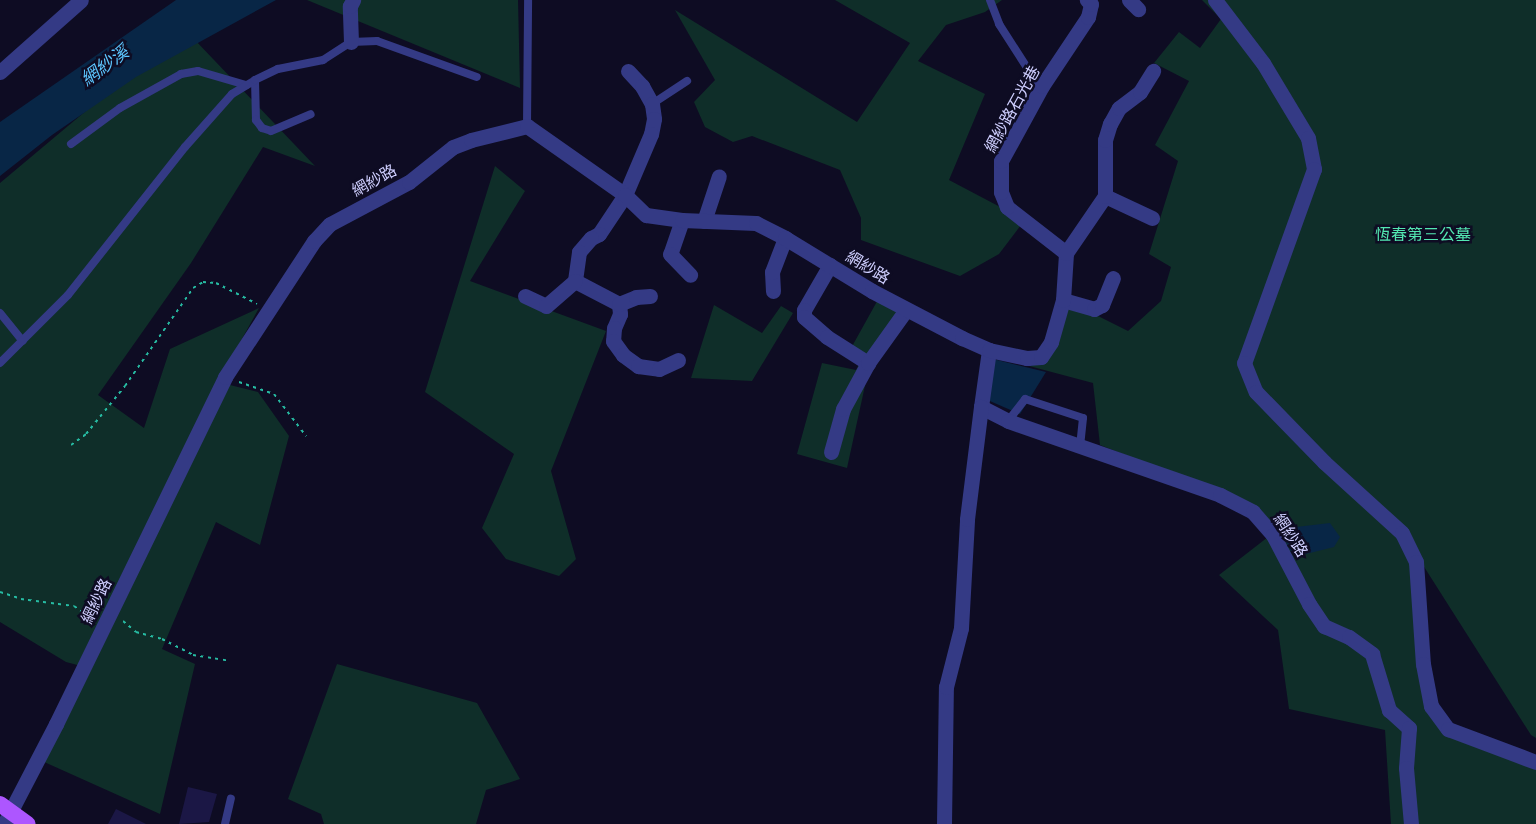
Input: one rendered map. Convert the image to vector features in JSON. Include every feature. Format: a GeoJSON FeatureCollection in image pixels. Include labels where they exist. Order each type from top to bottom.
{"type":"FeatureCollection","features":[{"type":"Feature","properties":{"kind":"main road"},"geometry":{"type":"LineString","coordinates":[[5,813],[28,824]]}},
{"type":"Feature","properties":{"kind":"street"},"geometry":{"type":"LineString","coordinates":[[0,72],[81,0]]}},
{"type":"Feature","properties":{"kind":"street"},"geometry":{"type":"LineString","coordinates":[[351,42],[350,6],[353,0]]}},
{"type":"Feature","properties":{"kind":"street"},"geometry":{"type":"LineString","coordinates":[[1215,0],[1263,63],[1308,138],[1314,169],[1244,363],[1256,392],[1324,462],[1402,533],[1416,562],[1423,664],[1431,706],[1448,729],[1536,762]]}},
{"type":"Feature","properties":{"kind":"street","name":"網紗路石光巷"},"geometry":{"type":"LineString","coordinates":[[1066,253],[1007,207],[1001,192],[1001,161],[1042,86],[1088,17],[1092,1]]}},
{"type":"Feature","properties":{"kind":"street"},"geometry":{"type":"LineString","coordinates":[[525,296],[546,306],[574,281],[579,252],[591,238],[599,234],[625,195],[651,134],[654,119],[652,104],[642,86],[628,71]]}},
{"type":"Feature","properties":{"kind":"street"},"geometry":{"type":"LineString","coordinates":[[944,824],[946,687],[961,628],[967,519],[989,350],[1027,358],[1041,357],[1051,342],[1063,300],[1066,253],[1104,196],[1105,140],[1110,124],[1119,108],[1140,92],[1153,71]]}},
{"type":"Feature","properties":{"kind":"street","name":"網紗路"},"geometry":{"type":"LineString","coordinates":[[5,813],[104,626],[225,377],[314,241],[330,224],[409,182],[453,147],[471,140],[527,126],[625,195],[646,215],[682,220],[756,223],[906,310],[989,350]]}},
{"type":"Feature","properties":{"kind":"street"},"geometry":{"type":"LineString","coordinates":[[704,221],[719,177]]}},
{"type":"Feature","properties":{"kind":"street"},"geometry":{"type":"LineString","coordinates":[[1104,196],[1152,218]]}},
{"type":"Feature","properties":{"kind":"street"},"geometry":{"type":"LineString","coordinates":[[682,220],[670,254],[690,275]]}},
{"type":"Feature","properties":{"kind":"street"},"geometry":{"type":"LineString","coordinates":[[773,291],[772,272],[785,238]]}},
{"type":"Feature","properties":{"kind":"street"},"geometry":{"type":"LineString","coordinates":[[830,265],[804,310],[804,317],[827,337],[868,363]]}},
{"type":"Feature","properties":{"kind":"street"},"geometry":{"type":"LineString","coordinates":[[1063,300],[1094,309],[1102,305],[1113,278]]}},
{"type":"Feature","properties":{"kind":"street"},"geometry":{"type":"LineString","coordinates":[[574,281],[620,304]]}},
{"type":"Feature","properties":{"kind":"street"},"geometry":{"type":"LineString","coordinates":[[620,304],[636,297],[650,296]]}},
{"type":"Feature","properties":{"kind":"street"},"geometry":{"type":"LineString","coordinates":[[620,304],[620,314],[614,328],[613,341],[623,355],[638,366],[659,369],[678,360]]}},
{"type":"Feature","properties":{"kind":"street"},"geometry":{"type":"LineString","coordinates":[[831,452],[843,409],[868,363],[906,310]]}},
{"type":"Feature","properties":{"kind":"street","name":"網紗路"},"geometry":{"type":"LineString","coordinates":[[981,407],[1008,421],[1220,495],[1253,512],[1273,535],[1309,604],[1324,626],[1349,637],[1372,654],[1389,710],[1409,728],[1406,768],[1411,824]]}},
{"type":"Feature","properties":{"kind":"lane"},"geometry":{"type":"LineString","coordinates":[[527,126],[528,0]]}},
{"type":"Feature","properties":{"kind":"lane"},"geometry":{"type":"LineString","coordinates":[[990,0],[999,24],[1033,77],[1042,86]]}},
{"type":"Feature","properties":{"kind":"lane"},"geometry":{"type":"LineString","coordinates":[[0,363],[68,295],[185,147],[232,94],[255,80],[278,69],[323,60],[351,42],[377,41],[477,77]]}},
{"type":"Feature","properties":{"kind":"lane"},"geometry":{"type":"LineString","coordinates":[[71,144],[120,108],[181,74],[198,71],[246,86]]}},
{"type":"Feature","properties":{"kind":"lane"},"geometry":{"type":"LineString","coordinates":[[255,80],[256,120],[261,128],[271,131],[311,114]]}},
{"type":"Feature","properties":{"kind":"lane"},"geometry":{"type":"LineString","coordinates":[[652,104],[687,81]]}},
{"type":"Feature","properties":{"kind":"lane"},"geometry":{"type":"LineString","coordinates":[[0,313],[23,341]]}},
{"type":"Feature","properties":{"kind":"lane"},"geometry":{"type":"LineString","coordinates":[[1008,421],[1025,399],[1083,418],[1080,446]]}},
{"type":"Feature","properties":{"kind":"lane"},"geometry":{"type":"LineString","coordinates":[[225,824],[231,799]]}},
{"type":"Feature","properties":{"kind":"path"},"geometry":{"type":"LineString","coordinates":[[71,445],[86,434],[125,386],[193,288],[203,282],[216,283],[268,310]]}},
{"type":"Feature","properties":{"kind":"path"},"geometry":{"type":"LineString","coordinates":[[225,377],[274,394],[306,436]]}},
{"type":"Feature","properties":{"kind":"path"},"geometry":{"type":"LineString","coordinates":[[0,592],[21,599],[74,606],[104,626]]}},
{"type":"Feature","properties":{"kind":"path"},"geometry":{"type":"LineString","coordinates":[[111,612],[136,632],[162,639],[193,655],[229,661]]}},
{"type":"Feature","properties":{"kind":"green space"},"geometry":{"type":"Polygon","coordinates":[[[307,0],[518,0],[520,88],[307,0]]]}},
{"type":"Feature","properties":{"kind":"green space"},"geometry":{"type":"Polygon","coordinates":[[[835,0],[1002,0],[985,12],[946,25],[918,61],[985,94],[949,180],[1004,209],[1021,225],[999,254],[960,276],[861,240],[861,218],[840,170],[752,136],[733,142],[705,127],[694,102],[715,80],[675,10],[857,122],[910,43],[835,0]]]}},
{"type":"Feature","properties":{"kind":"green space","name":"恆春第三公墓"},"geometry":{"type":"Polygon","coordinates":[[[1202,0],[1536,0],[1536,738],[1531,735],[1407,540],[1423,664],[1448,729],[1536,767],[1536,824],[1391,824],[1385,730],[1289,709],[1278,630],[1219,575],[1268,537],[1251,512],[1220,492],[1100,445],[1093,383],[981,353],[1038,352],[1043,345],[1060,297],[1128,331],[1161,301],[1171,267],[1149,254],[1178,161],[1155,145],[1189,81],[1154,63],[1179,32],[1200,48],[1221,19],[1202,0]]]}},
{"type":"Feature","properties":{"kind":"green space"},"geometry":{"type":"Polygon","coordinates":[[[194,39],[315,166],[263,147],[191,263],[98,395],[144,428],[170,349],[259,308],[218,382],[258,392],[289,436],[260,545],[216,522],[162,649],[195,664],[160,814],[42,761],[85,667],[66,662],[0,622],[0,183],[124,79],[194,39]]]}},
{"type":"Feature","properties":{"kind":"green space"},"geometry":{"type":"Polygon","coordinates":[[[495,166],[525,191],[470,281],[606,331],[551,471],[576,559],[559,576],[506,559],[482,528],[514,454],[425,392],[495,166]]]}},
{"type":"Feature","properties":{"kind":"green space"},"geometry":{"type":"Polygon","coordinates":[[[880,296],[901,310],[868,372],[847,468],[797,454],[822,363],[856,370],[865,353],[850,350],[880,296]]]}},
{"type":"Feature","properties":{"kind":"green space"},"geometry":{"type":"Polygon","coordinates":[[[714,305],[762,333],[781,306],[793,313],[752,381],[691,378],[714,305]]]}},
{"type":"Feature","properties":{"kind":"green space"},"geometry":{"type":"Polygon","coordinates":[[[337,664],[477,703],[520,779],[486,790],[476,824],[324,824],[321,814],[288,799],[337,664]]]}},
{"type":"Feature","properties":{"kind":"water","name":"網紗溪"},"geometry":{"type":"Polygon","coordinates":[[[176,0],[276,0],[136,77],[52,135],[0,176],[0,122],[176,0]]]}},
{"type":"Feature","properties":{"kind":"water"},"geometry":{"type":"Polygon","coordinates":[[[993,359],[1046,372],[1020,414],[983,398],[993,359]]]}},
{"type":"Feature","properties":{"kind":"water"},"geometry":{"type":"Polygon","coordinates":[[[1330,523],[1340,537],[1334,547],[1294,557],[1279,529],[1330,523]]]}},
{"type":"Feature","properties":{"kind":"building"},"geometry":{"type":"Polygon","coordinates":[[[188,787],[217,794],[209,822],[179,824],[188,787]]]}},
{"type":"Feature","properties":{"kind":"building"},"geometry":{"type":"Polygon","coordinates":[[[116,809],[146,824],[108,824],[116,809]]]}}]}
